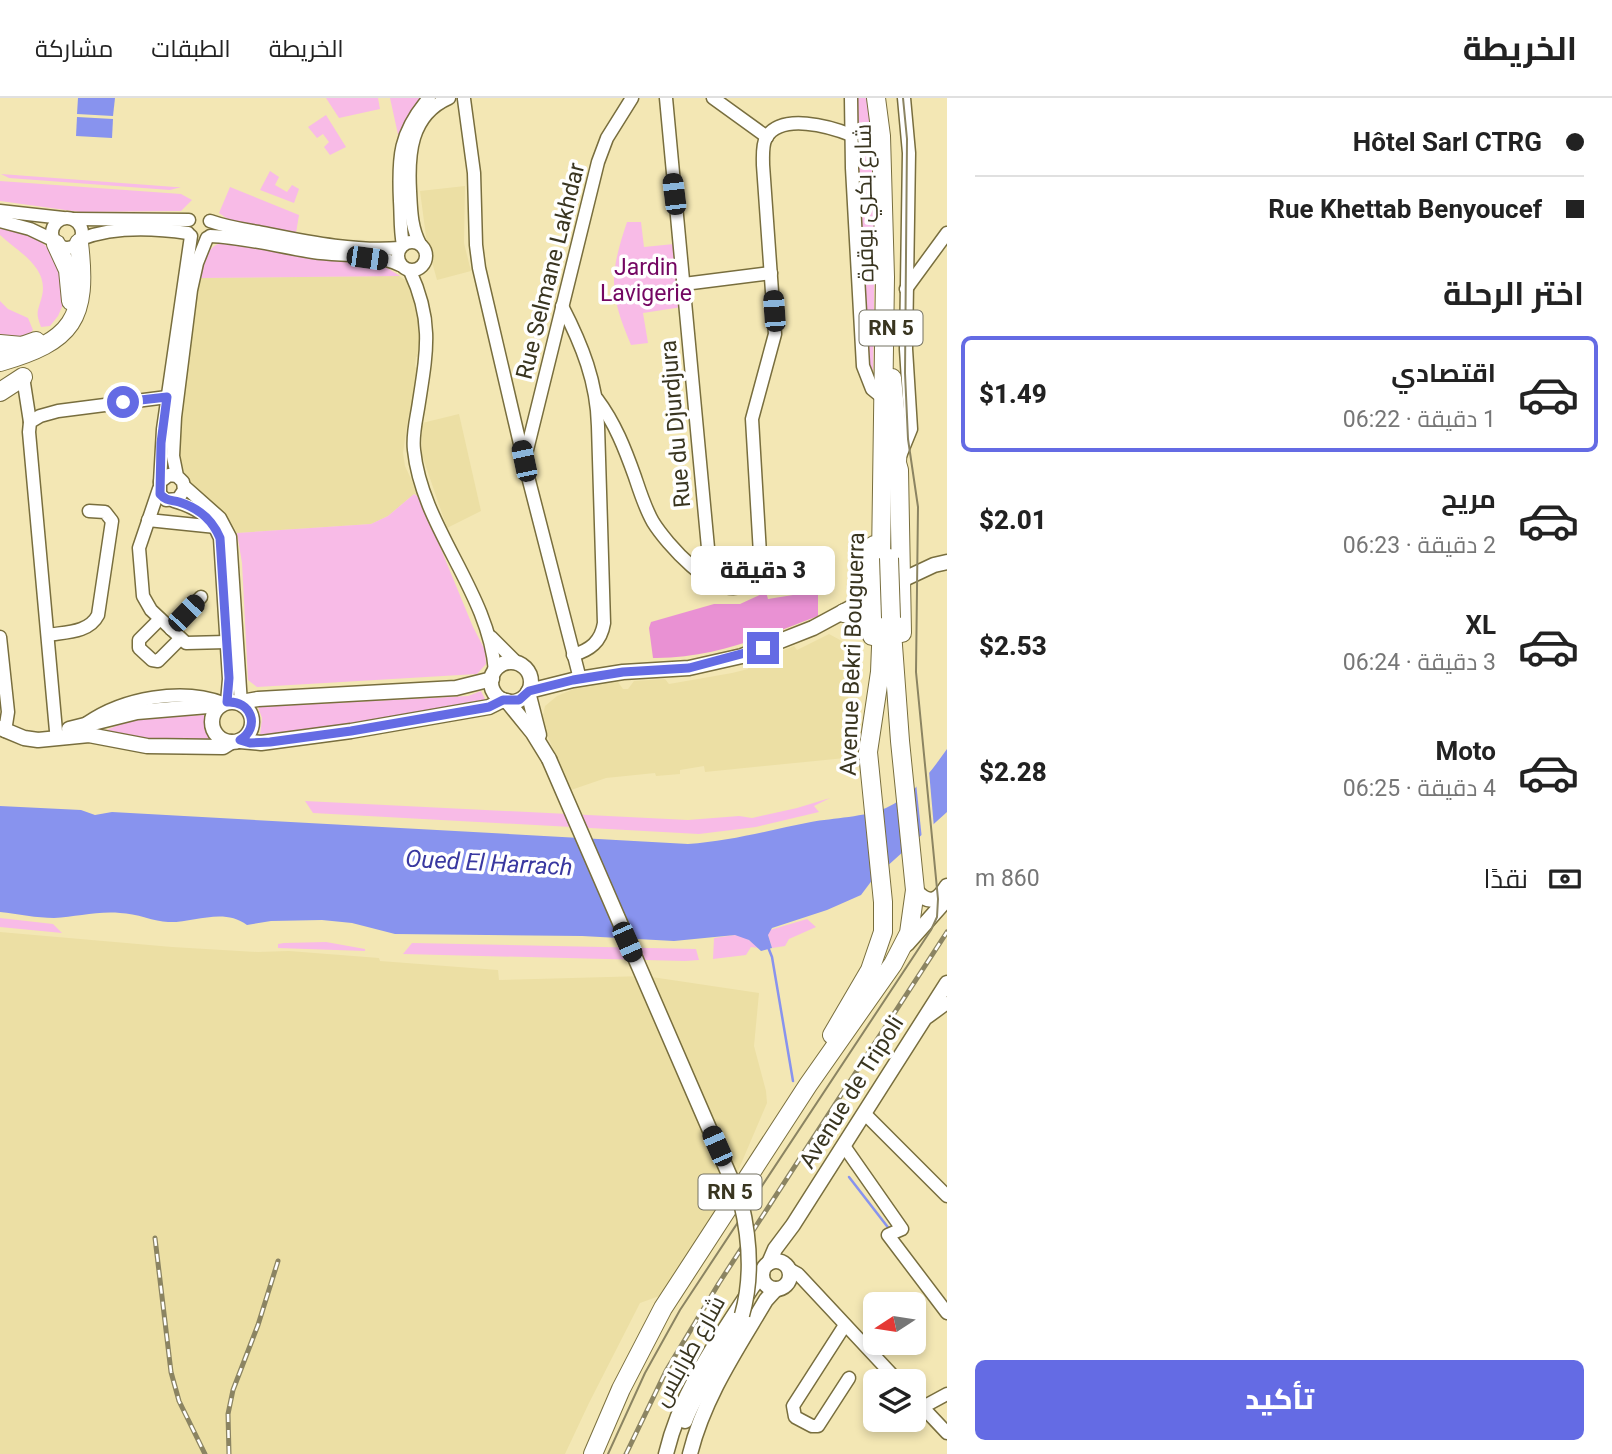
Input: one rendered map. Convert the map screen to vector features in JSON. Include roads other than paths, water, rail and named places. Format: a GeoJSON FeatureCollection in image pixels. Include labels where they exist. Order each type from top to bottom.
{"type":"FeatureCollection","features":[{"type":"Feature","properties":{"kind":"highway","name":"شارع بكري بوقرة"},"geometry":{"type":"LineString","coordinates":[[876,98],[880,122],[888,377]]}},
{"type":"Feature","properties":{"kind":"highway","name":"شارع بكري بوقرة"},"geometry":{"type":"LineString","coordinates":[[884,98],[888,142],[885,559]]}},
{"type":"Feature","properties":{"kind":"highway"},"geometry":{"type":"LineString","coordinates":[[0,362],[41,349],[69,325],[78,309],[82,290],[80,241]]}},
{"type":"Feature","properties":{"kind":"highway"},"geometry":{"type":"LineString","coordinates":[[0,344],[22,345],[42,339],[65,317],[71,303],[71,284],[55,242]]}},
{"type":"Feature","properties":{"kind":"highway"},"geometry":{"type":"LineString","coordinates":[[0,392],[23,377]]}},
{"type":"Feature","properties":{"kind":"highway","name":"Avenue Bekri Bouguerra"},"geometry":{"type":"LineString","coordinates":[[583,1454],[629,1350],[648,1315],[825,1046],[870,970],[883,932],[883,902],[868,752],[880,672],[878,613],[885,559],[881,402],[888,377]]}},
{"type":"Feature","properties":{"kind":"highway"},"geometry":{"type":"LineString","coordinates":[[888,377],[898,440],[899,470],[902,657],[900,741]]}},
{"type":"Feature","properties":{"kind":"highway"},"geometry":{"type":"LineString","coordinates":[[878,613],[874,442],[881,402]]}},
{"type":"Feature","properties":{"kind":"highway"},"geometry":{"type":"LineString","coordinates":[[844,613],[864,616],[878,613],[892,588],[900,587]]}},
{"type":"Feature","properties":{"kind":"highway","name":"Avenue Bekri Bouguerra"},"geometry":{"type":"LineString","coordinates":[[878,613],[900,741],[915,890]]}},
{"type":"Feature","properties":{"kind":"highway","name":"RN 5"},"geometry":{"type":"LineString","coordinates":[[593,1454],[621,1389],[663,1308],[808,1085],[904,948],[913,919],[915,890]]}},
{"type":"Feature","properties":{"kind":"main road"},"geometry":{"type":"LineString","coordinates":[[900,587],[929,577],[947,563]]}},
{"type":"Feature","properties":{"kind":"main road"},"geometry":{"type":"LineString","coordinates":[[3,725],[30,740],[89,736],[147,746],[223,747],[236,741],[248,734],[252,726],[250,711],[231,704],[214,712],[212,726],[219,737],[236,741],[261,743],[351,731],[489,707],[505,700],[519,700],[528,692],[577,679],[623,672],[689,668],[742,656],[802,633],[844,613],[878,613]]}},
{"type":"Feature","properties":{"kind":"main road"},"geometry":{"type":"LineString","coordinates":[[3,725],[56,731],[137,712],[258,699],[456,688],[493,675],[505,663],[521,665],[539,674],[577,679]]}},
{"type":"Feature","properties":{"kind":"main road"},"geometry":{"type":"LineString","coordinates":[[521,665],[531,678],[528,692],[549,759],[741,1202],[747,1232],[750,1262],[742,1315],[730,1343],[691,1406],[675,1454]]}},
{"type":"Feature","properties":{"kind":"main road"},"geometry":{"type":"LineString","coordinates":[[493,675],[494,691],[533,733],[549,759]]}},
{"type":"Feature","properties":{"kind":"main road"},"geometry":{"type":"LineString","coordinates":[[915,890],[923,898],[933,901],[938,899],[947,886]]}},
{"type":"Feature","properties":{"kind":"main road"},"geometry":{"type":"LineString","coordinates":[[904,948],[947,899]]}},
{"type":"Feature","properties":{"kind":"main road","name":"Avenue de Tripoli"},"geometry":{"type":"LineString","coordinates":[[782,1274],[775,1249],[947,983]]}},
{"type":"Feature","properties":{"kind":"main road","name":"شارع طرابلس"},"geometry":{"type":"LineString","coordinates":[[666,1454],[675,1421],[693,1381],[753,1286],[782,1274]]}},
{"type":"Feature","properties":{"kind":"main road","name":"شارع طرابلس"},"geometry":{"type":"LineString","coordinates":[[690,1454],[712,1392],[782,1274]]}},
{"type":"Feature","properties":{"kind":"street"},"geometry":{"type":"LineString","coordinates":[[419,297],[398,256],[401,246],[400,149],[410,123],[429,98]]}},
{"type":"Feature","properties":{"kind":"street"},"geometry":{"type":"LineString","coordinates":[[449,98],[434,107],[426,116],[416,131],[409,153],[412,225],[426,252],[419,282],[419,297],[428,342],[415,431],[415,458],[427,498],[489,634],[493,675]]}},
{"type":"Feature","properties":{"kind":"street"},"geometry":{"type":"LineString","coordinates":[[462,98],[474,173],[476,245],[524,461],[577,679]]}},
{"type":"Feature","properties":{"kind":"street","name":"Rue Selmane Lakhdar"},"geometry":{"type":"LineString","coordinates":[[524,461],[602,149],[632,98]]}},
{"type":"Feature","properties":{"kind":"street","name":"Rue du Djurdjura"},"geometry":{"type":"LineString","coordinates":[[666,98],[711,580]]}},
{"type":"Feature","properties":{"kind":"street"},"geometry":{"type":"LineString","coordinates":[[713,98],[767,137]]}},
{"type":"Feature","properties":{"kind":"street"},"geometry":{"type":"LineString","coordinates":[[850,98],[861,348],[866,377],[881,402]]}},
{"type":"Feature","properties":{"kind":"street"},"geometry":{"type":"LineString","coordinates":[[897,463],[911,429],[907,377],[906,289],[909,153],[904,98]]}},
{"type":"Feature","properties":{"kind":"street"},"geometry":{"type":"LineString","coordinates":[[597,399],[612,420],[653,522],[670,544],[711,580],[724,587],[735,588],[750,582],[759,574],[760,554],[752,419],[775,334],[763,165],[767,137],[779,128],[799,124],[821,125],[851,135]]}},
{"type":"Feature","properties":{"kind":"street"},"geometry":{"type":"LineString","coordinates":[[0,211],[190,230],[199,240],[227,236],[315,253],[382,260],[405,268],[419,269],[425,262]]}},
{"type":"Feature","properties":{"kind":"street"},"geometry":{"type":"LineString","coordinates":[[227,642],[193,645],[180,639],[147,606],[142,589],[139,548],[159,486],[161,443],[190,230],[199,215],[232,229],[286,239],[365,247],[401,246],[412,242],[420,244]]}},
{"type":"Feature","properties":{"kind":"street"},"geometry":{"type":"LineString","coordinates":[[68,219],[81,227],[80,241]]}},
{"type":"Feature","properties":{"kind":"street"},"geometry":{"type":"LineString","coordinates":[[55,242],[52,229],[54,225],[68,219]]}},
{"type":"Feature","properties":{"kind":"street"},"geometry":{"type":"LineString","coordinates":[[0,221],[30,229],[70,248],[93,234],[118,230],[190,230]]}},
{"type":"Feature","properties":{"kind":"street"},"geometry":{"type":"LineString","coordinates":[[150,517],[183,494],[173,446],[194,273],[212,230],[211,221]]}},
{"type":"Feature","properties":{"kind":"street"},"geometry":{"type":"LineString","coordinates":[[906,289],[947,233]]}},
{"type":"Feature","properties":{"kind":"street"},"geometry":{"type":"LineString","coordinates":[[907,260],[921,262],[930,257]]}},
{"type":"Feature","properties":{"kind":"street"},"geometry":{"type":"LineString","coordinates":[[684,284],[771,273]]}},
{"type":"Feature","properties":{"kind":"street"},"geometry":{"type":"LineString","coordinates":[[562,306],[579,339],[597,399],[604,623],[592,648],[573,655]]}},
{"type":"Feature","properties":{"kind":"street"},"geometry":{"type":"LineString","coordinates":[[23,377],[30,422],[56,731]]}},
{"type":"Feature","properties":{"kind":"street"},"geometry":{"type":"LineString","coordinates":[[30,422],[58,411],[167,397]]}},
{"type":"Feature","properties":{"kind":"street"},"geometry":{"type":"LineString","coordinates":[[159,486],[169,475],[181,481],[220,517],[230,537],[231,704]]}},
{"type":"Feature","properties":{"kind":"street"},"geometry":{"type":"LineString","coordinates":[[159,486],[162,497],[194,508],[216,527],[223,556],[231,704]]}},
{"type":"Feature","properties":{"kind":"street"},"geometry":{"type":"LineString","coordinates":[[48,635],[85,628],[93,623],[98,615],[112,521],[108,513],[89,511]]}},
{"type":"Feature","properties":{"kind":"street"},"geometry":{"type":"LineString","coordinates":[[150,517],[216,527]]}},
{"type":"Feature","properties":{"kind":"street"},"geometry":{"type":"LineString","coordinates":[[171,629],[201,597]]}},
{"type":"Feature","properties":{"kind":"street"},"geometry":{"type":"LineString","coordinates":[[160,619],[138,642],[139,648],[152,660],[160,660],[180,639]]}},
{"type":"Feature","properties":{"kind":"street"},"geometry":{"type":"LineString","coordinates":[[489,634],[521,665]]}},
{"type":"Feature","properties":{"kind":"street"},"geometry":{"type":"LineString","coordinates":[[0,636],[8,712],[3,725]]}},
{"type":"Feature","properties":{"kind":"street"},"geometry":{"type":"LineString","coordinates":[[923,1021],[947,1003]]}},
{"type":"Feature","properties":{"kind":"street"},"geometry":{"type":"LineString","coordinates":[[864,1114],[947,1196]]}},
{"type":"Feature","properties":{"kind":"street"},"geometry":{"type":"LineString","coordinates":[[844,1146],[902,1229],[888,1235],[947,1313]]}},
{"type":"Feature","properties":{"kind":"street"},"geometry":{"type":"LineString","coordinates":[[782,1274],[845,1325],[887,1369]]}},
{"type":"Feature","properties":{"kind":"street"},"geometry":{"type":"LineString","coordinates":[[845,1325],[793,1406],[795,1417],[812,1426],[820,1424],[849,1378]]}},
{"type":"Feature","properties":{"kind":"street"},"geometry":{"type":"LineString","coordinates":[[926,1400],[947,1394]]}},
{"type":"Feature","properties":{"kind":"street"},"geometry":{"type":"LineString","coordinates":[[926,1411],[947,1433]]}},
{"type":"Feature","properties":{"kind":"water"},"geometry":{"type":"Polygon","coordinates":[[[78,98],[115,98],[113,116],[77,114],[78,98]]]}},
{"type":"Feature","properties":{"kind":"water"},"geometry":{"type":"Polygon","coordinates":[[[77,117],[113,119],[112,138],[76,136],[77,117]]]}},
{"type":"Feature","properties":{"kind":"water","name":"Oued El Harrach"},"geometry":{"type":"Polygon","coordinates":[[[947,749],[947,812],[873,879],[861,895],[827,910],[772,928],[768,935],[772,948],[761,951],[749,940],[735,935],[674,941],[582,936],[395,934],[352,923],[322,920],[271,921],[247,925],[238,920],[218,916],[168,922],[120,913],[54,918],[0,912],[0,806],[81,810],[95,815],[112,812],[688,844],[878,811],[896,803],[913,790],[947,749]]]}},
{"type":"Feature","properties":{"kind":"waterway"},"geometry":{"type":"LineString","coordinates":[[768,947],[793,1081]]}},
{"type":"Feature","properties":{"kind":"waterway"},"geometry":{"type":"LineString","coordinates":[[849,1177],[890,1230]]}},
{"type":"Feature","properties":{"kind":"tram line"},"geometry":{"type":"LineString","coordinates":[[608,1454],[645,1373],[680,1310],[937,917],[938,899],[916,672],[918,507],[908,439],[905,373],[907,139],[903,98]]}},
{"type":"Feature","properties":{"kind":"railway"},"geometry":{"type":"LineString","coordinates":[[626,1454],[666,1371],[719,1283],[947,932]]}},
{"type":"Feature","properties":{"kind":"railway"},"geometry":{"type":"LineString","coordinates":[[155,1238],[171,1372],[179,1401],[205,1454]]}},
{"type":"Feature","properties":{"kind":"railway"},"geometry":{"type":"LineString","coordinates":[[229,1454],[228,1414],[233,1390],[258,1325],[278,1261]]}},
{"type":"Feature","properties":{"kind":"park label","name":"Jardin Lavigerie"},"geometry":{"type":"Point","coordinates":[646,280]}}]}
